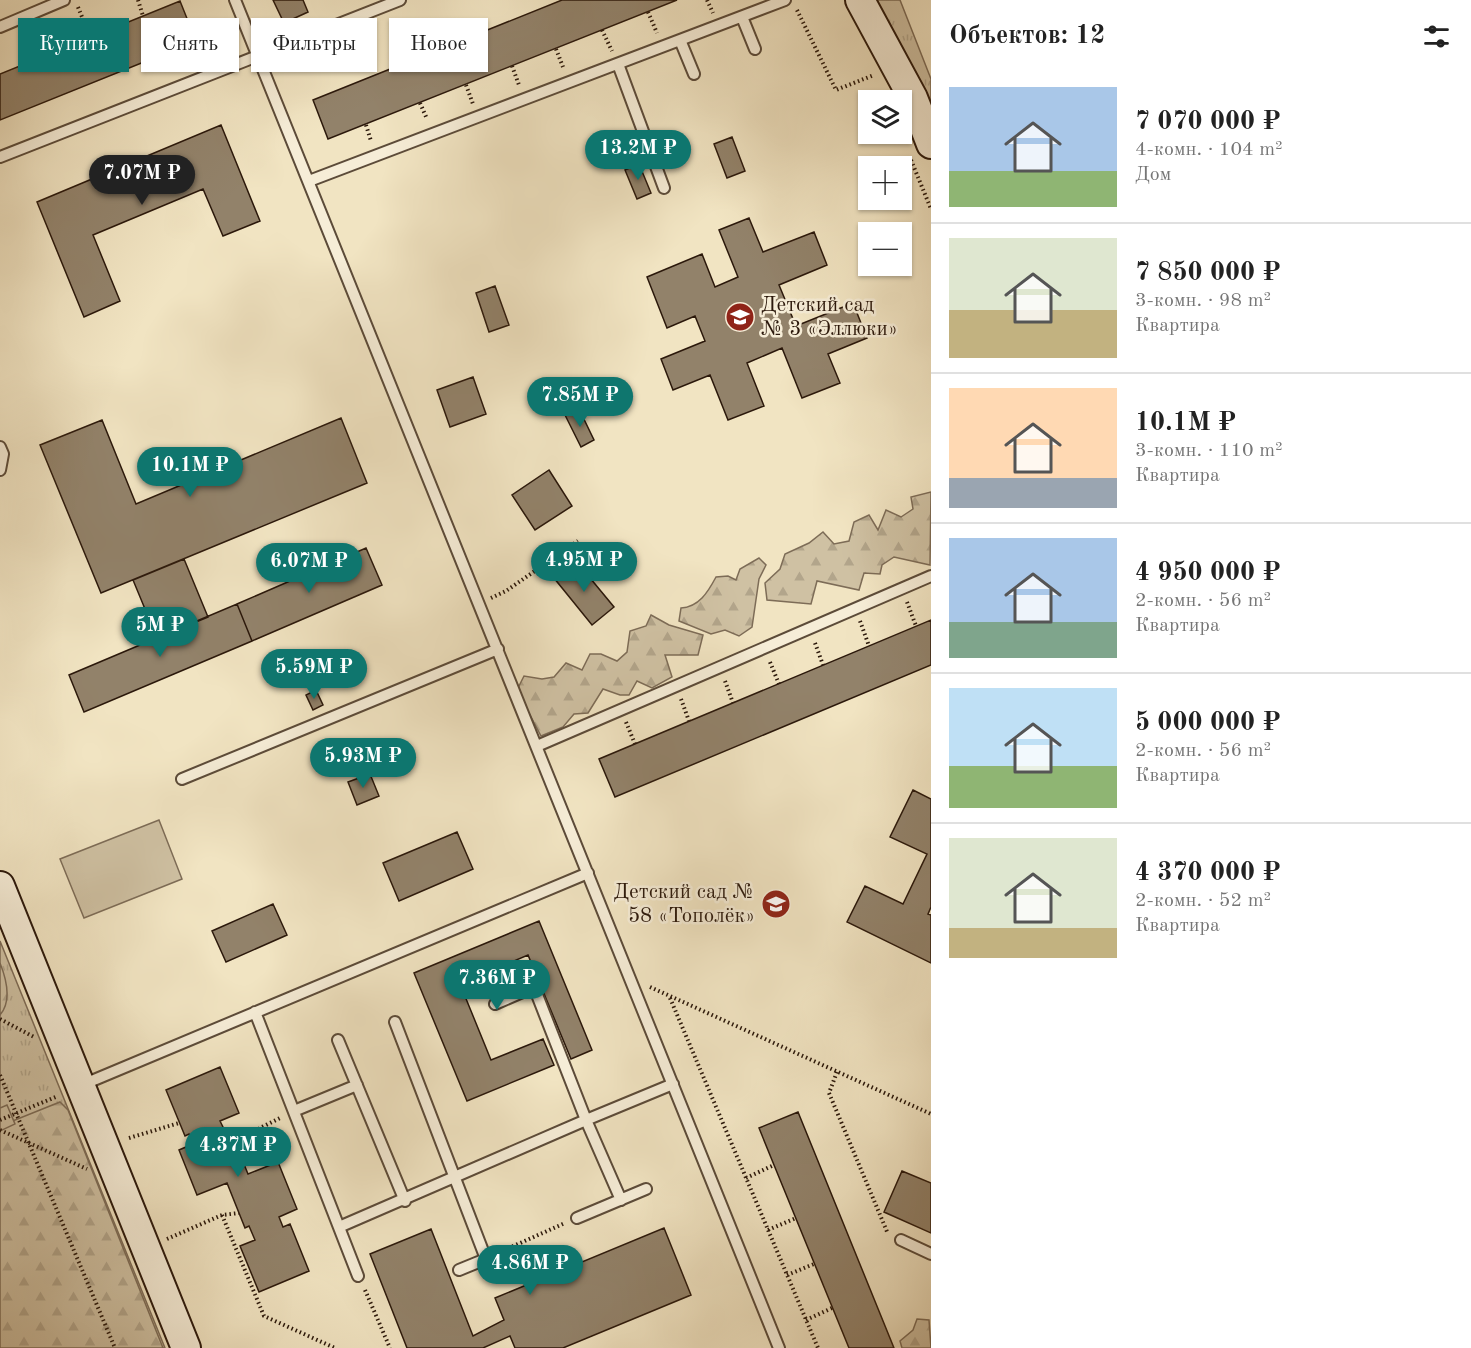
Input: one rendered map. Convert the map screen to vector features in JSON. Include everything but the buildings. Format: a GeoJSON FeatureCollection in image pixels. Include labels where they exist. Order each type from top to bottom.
{"type":"FeatureCollection","features":[{"type":"Feature","properties":{"kind":"street"},"geometry":{"type":"LineString","coordinates":[[860,0],[913,98],[920,150]]}},
{"type":"Feature","properties":{"kind":"street"},"geometry":{"type":"LineString","coordinates":[[0,886],[186,1348]]}},
{"type":"Feature","properties":{"kind":"lane"},"geometry":{"type":"LineString","coordinates":[[0,27],[64,0]]}},
{"type":"Feature","properties":{"kind":"lane"},"geometry":{"type":"LineString","coordinates":[[235,0],[251,38]]}},
{"type":"Feature","properties":{"kind":"lane"},"geometry":{"type":"LineString","coordinates":[[353,18],[400,0]]}},
{"type":"Feature","properties":{"kind":"lane"},"geometry":{"type":"LineString","coordinates":[[309,181],[785,0]]}},
{"type":"Feature","properties":{"kind":"lane"},"geometry":{"type":"LineString","coordinates":[[742,16],[755,49]]}},
{"type":"Feature","properties":{"kind":"lane"},"geometry":{"type":"LineString","coordinates":[[680,40],[694,74]]}},
{"type":"Feature","properties":{"kind":"lane"},"geometry":{"type":"LineString","coordinates":[[0,157],[251,57]]}},
{"type":"Feature","properties":{"kind":"lane"},"geometry":{"type":"LineString","coordinates":[[618,64],[664,188]]}},
{"type":"Feature","properties":{"kind":"lane"},"geometry":{"type":"LineString","coordinates":[[265,72],[779,1348]]}},
{"type":"Feature","properties":{"kind":"lane"},"geometry":{"type":"LineString","coordinates":[[0,447],[3,454],[0,470]]}},
{"type":"Feature","properties":{"kind":"lane"},"geometry":{"type":"LineString","coordinates":[[537,746],[931,576]]}},
{"type":"Feature","properties":{"kind":"lane"},"geometry":{"type":"LineString","coordinates":[[182,779],[498,649]]}},
{"type":"Feature","properties":{"kind":"lane"},"geometry":{"type":"LineString","coordinates":[[80,1086],[588,873]]}},
{"type":"Feature","properties":{"kind":"lane"},"geometry":{"type":"LineString","coordinates":[[495,1004],[534,987],[586,1120],[621,1200]]}},
{"type":"Feature","properties":{"kind":"lane"},"geometry":{"type":"LineString","coordinates":[[255,1012],[358,1276]]}},
{"type":"Feature","properties":{"kind":"lane"},"geometry":{"type":"LineString","coordinates":[[395,1022],[486,1259],[459,1270]]}},
{"type":"Feature","properties":{"kind":"lane"},"geometry":{"type":"LineString","coordinates":[[338,1040],[405,1201]]}},
{"type":"Feature","properties":{"kind":"lane"},"geometry":{"type":"LineString","coordinates":[[339,1227],[405,1201],[454,1175],[673,1084]]}},
{"type":"Feature","properties":{"kind":"lane"},"geometry":{"type":"LineString","coordinates":[[294,1111],[357,1085]]}},
{"type":"Feature","properties":{"kind":"lane"},"geometry":{"type":"LineString","coordinates":[[577,1218],[646,1189]]}},
{"type":"Feature","properties":{"kind":"lane"},"geometry":{"type":"LineString","coordinates":[[901,1240],[931,1254]]}},
{"type":"Feature","properties":{"kind":"path"},"geometry":{"type":"LineString","coordinates":[[75,0],[82,18]]}},
{"type":"Feature","properties":{"kind":"path"},"geometry":{"type":"LineString","coordinates":[[138,0],[143,16]]}},
{"type":"Feature","properties":{"kind":"path"},"geometry":{"type":"LineString","coordinates":[[792,0],[836,90],[874,75]]}},
{"type":"Feature","properties":{"kind":"path"},"geometry":{"type":"LineString","coordinates":[[648,12],[662,47]]}},
{"type":"Feature","properties":{"kind":"path"},"geometry":{"type":"LineString","coordinates":[[920,150],[931,209]]}},
{"type":"Feature","properties":{"kind":"path"},"geometry":{"type":"LineString","coordinates":[[506,591],[578,541]]}},
{"type":"Feature","properties":{"kind":"path"},"geometry":{"type":"LineString","coordinates":[[902,589],[916,626]]}},
{"type":"Feature","properties":{"kind":"path"},"geometry":{"type":"LineString","coordinates":[[855,609],[869,646]]}},
{"type":"Feature","properties":{"kind":"path"},"geometry":{"type":"LineString","coordinates":[[809,629],[823,665]]}},
{"type":"Feature","properties":{"kind":"path"},"geometry":{"type":"LineString","coordinates":[[765,648],[779,684]]}},
{"type":"Feature","properties":{"kind":"path"},"geometry":{"type":"LineString","coordinates":[[720,668],[733,703]]}},
{"type":"Feature","properties":{"kind":"path"},"geometry":{"type":"LineString","coordinates":[[676,686],[689,721]]}},
{"type":"Feature","properties":{"kind":"path"},"geometry":{"type":"LineString","coordinates":[[630,977],[670,998],[931,1114]]}},
{"type":"Feature","properties":{"kind":"path"},"geometry":{"type":"LineString","coordinates":[[670,998],[818,1348]]}},
{"type":"Feature","properties":{"kind":"path"},"geometry":{"type":"LineString","coordinates":[[837,1072],[829,1093],[886,1233],[901,1240]]}},
{"type":"Feature","properties":{"kind":"path"},"geometry":{"type":"LineString","coordinates":[[0,1075],[116,1348]]}},
{"type":"Feature","properties":{"kind":"path"},"geometry":{"type":"LineString","coordinates":[[0,1120],[80,1086]]}},
{"type":"Feature","properties":{"kind":"path"},"geometry":{"type":"LineString","coordinates":[[234,1141],[294,1111]]}},
{"type":"Feature","properties":{"kind":"path"},"geometry":{"type":"LineString","coordinates":[[125,1139],[180,1123]]}},
{"type":"Feature","properties":{"kind":"path"},"geometry":{"type":"LineString","coordinates":[[0,1130],[27,1140],[121,1185]]}},
{"type":"Feature","properties":{"kind":"path"},"geometry":{"type":"LineString","coordinates":[[746,1178],[774,1165]]}},
{"type":"Feature","properties":{"kind":"path"},"geometry":{"type":"LineString","coordinates":[[166,1239],[222,1215],[239,1213]]}},
{"type":"Feature","properties":{"kind":"path"},"geometry":{"type":"LineString","coordinates":[[222,1215],[264,1316],[335,1348]]}},
{"type":"Feature","properties":{"kind":"path"},"geometry":{"type":"LineString","coordinates":[[486,1259],[577,1218]]}},
{"type":"Feature","properties":{"kind":"path"},"geometry":{"type":"LineString","coordinates":[[768,1230],[796,1218]]}},
{"type":"Feature","properties":{"kind":"path"},"geometry":{"type":"LineString","coordinates":[[787,1275],[814,1264]]}},
{"type":"Feature","properties":{"kind":"path"},"geometry":{"type":"LineString","coordinates":[[358,1276],[390,1348]]}},
{"type":"Feature","properties":{"kind":"path"},"geometry":{"type":"LineString","coordinates":[[806,1320],[832,1308]]}},
{"type":"Feature","properties":{"kind":"green space"},"geometry":{"type":"Polygon","coordinates":[[[875,0],[900,0],[931,79],[931,110],[875,0]]]}},
{"type":"Feature","properties":{"kind":"green space"},"geometry":{"type":"Polygon","coordinates":[[[931,492],[930,565],[894,557],[882,565],[880,574],[864,573],[859,590],[817,581],[811,604],[767,600],[765,583],[780,569],[785,554],[809,543],[823,532],[834,544],[849,541],[854,522],[869,515],[878,530],[886,510],[901,517],[913,509],[911,497],[931,492]]]}},
{"type":"Feature","properties":{"kind":"green space"},"geometry":{"type":"Polygon","coordinates":[[[759,558],[766,565],[759,579],[752,627],[739,636],[725,630],[711,634],[679,621],[681,608],[698,602],[716,577],[728,576],[736,580],[740,569],[759,558]]]}},
{"type":"Feature","properties":{"kind":"green space"},"geometry":{"type":"Polygon","coordinates":[[[651,615],[669,625],[703,635],[698,655],[665,655],[672,677],[652,688],[637,681],[629,695],[620,695],[603,689],[588,713],[574,714],[563,727],[541,736],[517,690],[524,676],[542,679],[554,677],[566,663],[582,670],[590,654],[601,654],[617,661],[627,652],[630,631],[646,626],[651,615]]]}},
{"type":"Feature","properties":{"kind":"green space"},"geometry":{"type":"Polygon","coordinates":[[[159,820],[182,879],[84,918],[60,859],[159,820]]]}},
{"type":"Feature","properties":{"kind":"green space"},"geometry":{"type":"Polygon","coordinates":[[[0,941],[165,1348],[0,1348],[0,941]]]}},
{"type":"Feature","properties":{"kind":"green space"},"geometry":{"type":"Polygon","coordinates":[[[0,963],[6,982],[7,996],[0,1015],[0,963]]]}},
{"type":"Feature","properties":{"kind":"green space"},"geometry":{"type":"Polygon","coordinates":[[[60,1102],[68,1110],[163,1348],[0,1348],[0,1126],[60,1102]]]}},
{"type":"Feature","properties":{"kind":"green space"},"geometry":{"type":"Polygon","coordinates":[[[7,1105],[15,1124],[0,1131],[0,1108],[7,1105]]]}},
{"type":"Feature","properties":{"kind":"green space"},"geometry":{"type":"Polygon","coordinates":[[[917,1319],[929,1320],[931,1348],[902,1348],[900,1341],[913,1330],[917,1319]]]}},
{"type":"Feature","properties":{"kind":"place","name":"Детский сад № 3 «Эллюки»"},"geometry":{"type":"Point","coordinates":[740,317]}},
{"type":"Feature","properties":{"kind":"place","name":"Детский сад № 58 «Тополёк»"},"geometry":{"type":"Point","coordinates":[776,904]}}]}
